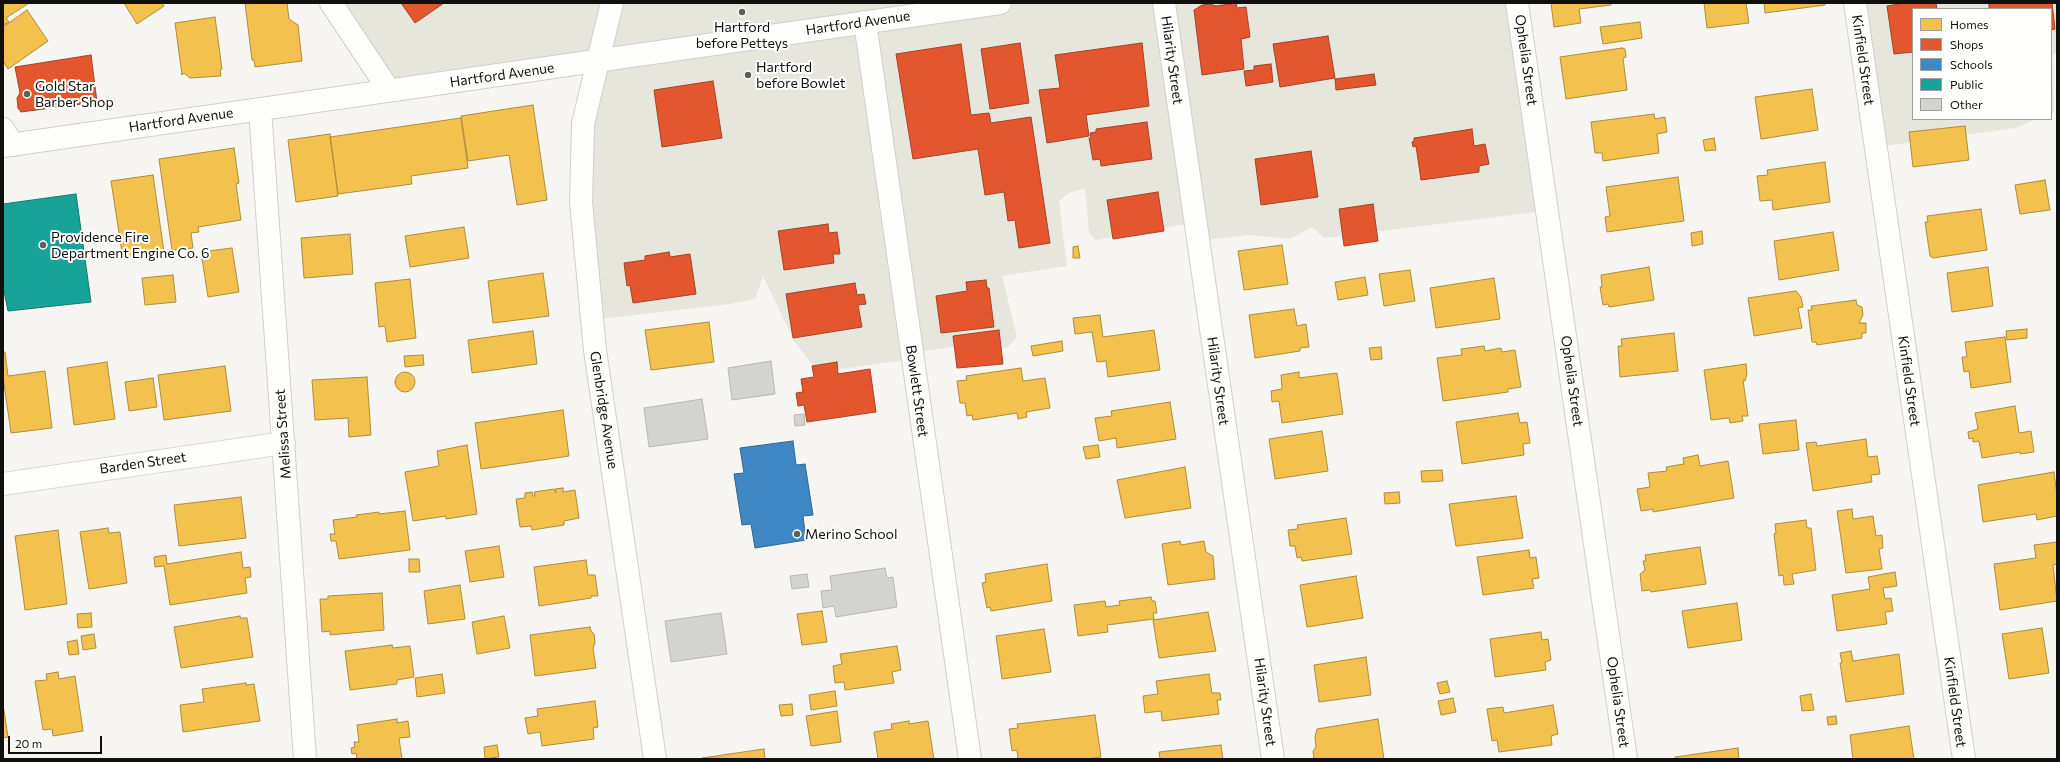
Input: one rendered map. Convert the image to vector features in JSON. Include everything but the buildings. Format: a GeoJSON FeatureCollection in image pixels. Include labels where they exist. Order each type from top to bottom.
{"type":"FeatureCollection","features":[{"type":"Feature","properties":{"kind":"street"},"geometry":{"type":"LineString","coordinates":[[331,3],[389,90]]}},
{"type":"Feature","properties":{"kind":"street","name":"Glenbridge Avenue"},"geometry":{"type":"LineString","coordinates":[[612,3],[583,124],[581,202],[595,350],[655,759]]}},
{"type":"Feature","properties":{"kind":"street","name":"Hartford Avenue"},"geometry":{"type":"LineString","coordinates":[[6,140],[260,109],[1000,3]]}},
{"type":"Feature","properties":{"kind":"street","name":"Hilarity Street"},"geometry":{"type":"LineString","coordinates":[[1164,3],[1273,759]]}},
{"type":"Feature","properties":{"kind":"street","name":"Ophelia Street"},"geometry":{"type":"LineString","coordinates":[[1518,3],[1626,759]]}},
{"type":"Feature","properties":{"kind":"street","name":"Kinfield Street"},"geometry":{"type":"LineString","coordinates":[[1855,3],[1964,759]]}},
{"type":"Feature","properties":{"kind":"street","name":"Bowlett Street"},"geometry":{"type":"LineString","coordinates":[[865,22],[970,759]]}},
{"type":"Feature","properties":{"kind":"street","name":"Melissa Street"},"geometry":{"type":"LineString","coordinates":[[260,109],[284,443],[302,758]]}},
{"type":"Feature","properties":{"kind":"street","name":"Barden Street"},"geometry":{"type":"LineString","coordinates":[[3,484],[284,443]]}},
{"type":"Feature","properties":{"kind":"shaded area"},"geometry":{"type":"Polygon","coordinates":[[[329,3],[1510,3],[1537,212],[1324,238],[1312,227],[1290,239],[1249,235],[1199,241],[1186,224],[1096,240],[1089,233],[1085,188],[1069,193],[1059,201],[1067,266],[1002,276],[1017,337],[1008,347],[977,352],[959,346],[912,353],[906,360],[818,372],[794,341],[763,276],[755,299],[730,304],[592,320],[580,202],[594,62],[387,82],[329,3]]]}},
{"type":"Feature","properties":{"kind":"shaded area"},"geometry":{"type":"Polygon","coordinates":[[[1856,3],[2057,3],[2057,52],[2053,55],[2054,111],[2052,112],[2052,8],[1912,8],[1912,120],[2034,120],[2016,128],[1883,146],[1856,3]]]}},
{"type":"Feature","properties":{"kind":"place","name":"Hartford before Petteys"},"geometry":{"type":"Point","coordinates":[742,12]}},
{"type":"Feature","properties":{"kind":"place","name":"Hartford before Bowlet"},"geometry":{"type":"Point","coordinates":[748,75]}},
{"type":"Feature","properties":{"kind":"place","name":"Gold Star Barber Shop"},"geometry":{"type":"Point","coordinates":[27,94]}},
{"type":"Feature","properties":{"kind":"place","name":"Providence Fire Department Engine Co. 6"},"geometry":{"type":"Point","coordinates":[43,245]}},
{"type":"Feature","properties":{"kind":"place","name":"Merino School"},"geometry":{"type":"Point","coordinates":[797,534]}}]}
